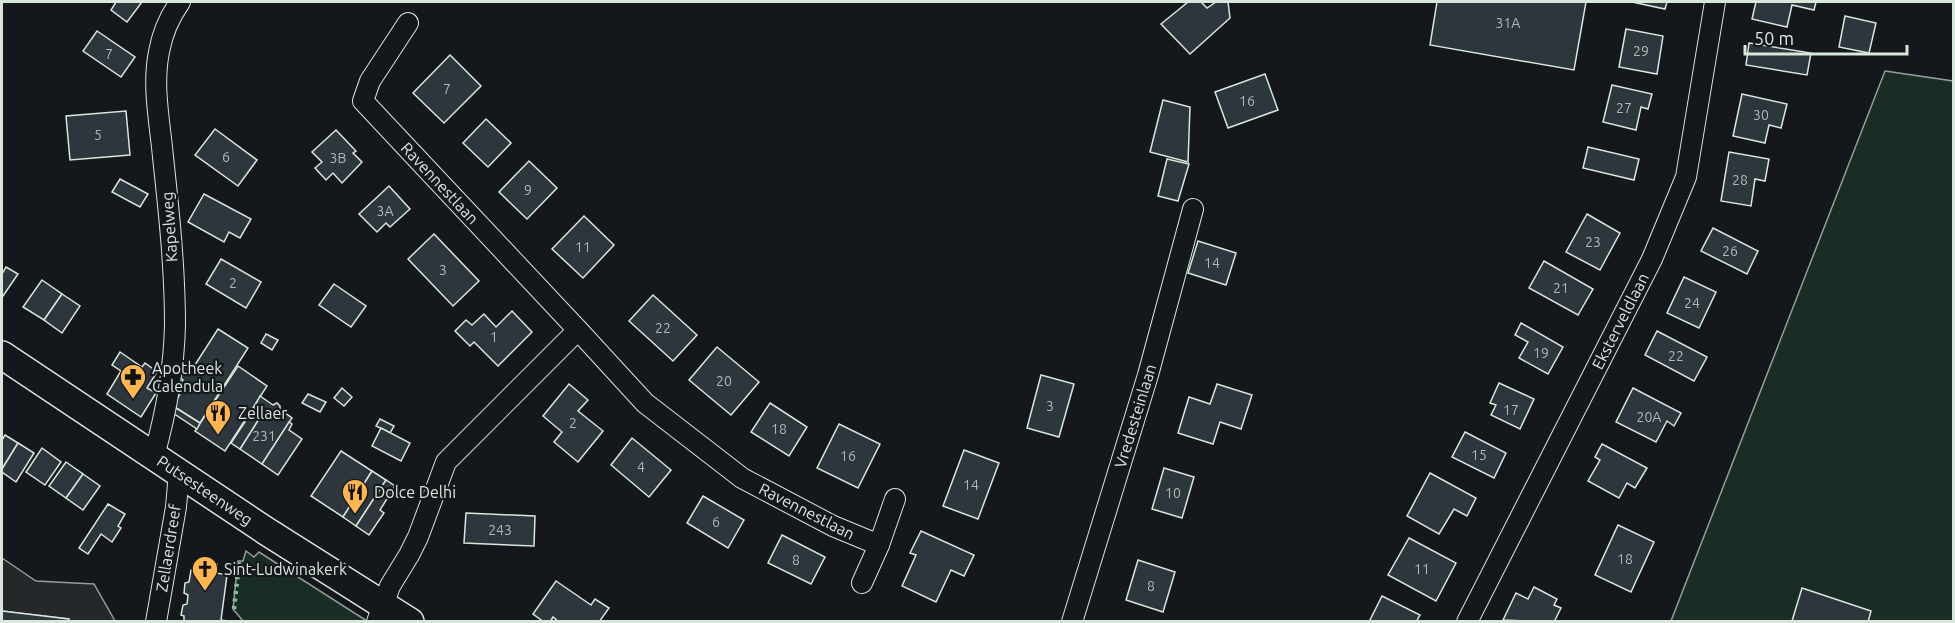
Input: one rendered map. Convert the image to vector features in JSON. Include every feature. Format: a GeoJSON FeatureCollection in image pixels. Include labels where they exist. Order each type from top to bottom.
{"type":"FeatureCollection","features":[{"type":"Feature","properties":{"kind":"main road","name":"Putsesteenweg"},"geometry":{"type":"LineString","coordinates":[[2,355],[266,531],[380,613],[410,621]]}},
{"type":"Feature","properties":{"kind":"street","name":"Kapelweg"},"geometry":{"type":"LineString","coordinates":[[154,456],[170,390],[175,326],[170,217],[157,74],[159,51],[166,28],[180,2]]}},
{"type":"Feature","properties":{"kind":"street","name":"Eksterveldlaan"},"geometry":{"type":"LineString","coordinates":[[1467,621],[1652,259],[1686,177],[1715,2]]}},
{"type":"Feature","properties":{"kind":"street","name":"Ravennestlaan"},"geometry":{"type":"LineString","coordinates":[[408,23],[370,81],[363,101],[645,403],[742,478],[833,526],[879,545]]}},
{"type":"Feature","properties":{"kind":"street","name":"Vredesteinlaan"},"geometry":{"type":"LineString","coordinates":[[1072,621],[1148,375],[1193,208]]}},
{"type":"Feature","properties":{"kind":"street"},"geometry":{"type":"LineString","coordinates":[[380,613],[390,586],[418,537],[446,462],[578,330]]}},
{"type":"Feature","properties":{"kind":"street","name":"Zellaerdreef"},"geometry":{"type":"LineString","coordinates":[[156,621],[176,507],[179,473]]}},
{"type":"Feature","properties":{"kind":"street"},"geometry":{"type":"LineString","coordinates":[[862,583],[879,545],[895,499]]}},
{"type":"Feature","properties":{"kind":"green space"},"geometry":{"type":"Polygon","coordinates":[[[1885,71],[1953,81],[1953,621],[1671,621],[1885,71]]]}},
{"type":"Feature","properties":{"kind":"green space"},"geometry":{"type":"Polygon","coordinates":[[[246,551],[254,557],[259,552],[367,621],[243,621],[233,609],[238,561],[243,561],[246,551]]]}},
{"type":"Feature","properties":{"kind":"shaded area"},"geometry":{"type":"Polygon","coordinates":[[[2,558],[36,581],[94,584],[115,621],[68,621],[68,619],[2,611],[2,558]]]}},
{"type":"Feature","properties":{"kind":"building"},"geometry":{"type":"Polygon","coordinates":[[[116,2],[142,2],[127,22],[111,10],[116,2]]]}},
{"type":"Feature","properties":{"kind":"building"},"geometry":{"type":"Polygon","coordinates":[[[1188,2],[1201,2],[1207,8],[1216,2],[1228,2],[1230,18],[1190,54],[1161,24],[1188,2]]]}},
{"type":"Feature","properties":{"kind":"building"},"geometry":{"type":"Polygon","coordinates":[[[1437,2],[1586,2],[1574,70],[1430,45],[1437,2]]]}},
{"type":"Feature","properties":{"kind":"building"},"geometry":{"type":"Polygon","coordinates":[[[1632,2],[1667,2],[1665,9],[1632,2]]]}},
{"type":"Feature","properties":{"kind":"building"},"geometry":{"type":"Polygon","coordinates":[[[1756,2],[1816,2],[1814,10],[1792,5],[1787,27],[1752,19],[1756,2]]]}},
{"type":"Feature","properties":{"kind":"building"},"geometry":{"type":"Polygon","coordinates":[[[1845,16],[1876,23],[1869,53],[1839,47],[1845,16]]]}},
{"type":"Feature","properties":{"kind":"building"},"geometry":{"type":"Polygon","coordinates":[[[1626,29],[1663,36],[1657,74],[1619,67],[1626,29]]]}},
{"type":"Feature","properties":{"kind":"building"},"geometry":{"type":"Polygon","coordinates":[[[97,31],[135,57],[121,77],[83,51],[97,31]]]}},
{"type":"Feature","properties":{"kind":"building"},"geometry":{"type":"Polygon","coordinates":[[[1749,43],[1811,53],[1807,75],[1746,65],[1749,43]]]}},
{"type":"Feature","properties":{"kind":"building"},"geometry":{"type":"Polygon","coordinates":[[[450,55],[481,86],[444,123],[413,93],[450,55]]]}},
{"type":"Feature","properties":{"kind":"building"},"geometry":{"type":"Polygon","coordinates":[[[1265,74],[1278,110],[1228,128],[1215,92],[1265,74]]]}},
{"type":"Feature","properties":{"kind":"building"},"geometry":{"type":"Polygon","coordinates":[[[1612,85],[1652,94],[1648,109],[1641,107],[1636,130],[1603,122],[1612,85]]]}},
{"type":"Feature","properties":{"kind":"building"},"geometry":{"type":"Polygon","coordinates":[[[1742,94],[1787,104],[1781,128],[1769,125],[1765,143],[1733,136],[1742,94]]]}},
{"type":"Feature","properties":{"kind":"building"},"geometry":{"type":"Polygon","coordinates":[[[1163,100],[1190,107],[1188,162],[1150,152],[1163,100]]]}},
{"type":"Feature","properties":{"kind":"building"},"geometry":{"type":"Polygon","coordinates":[[[126,111],[130,155],[70,160],[66,116],[126,111]]]}},
{"type":"Feature","properties":{"kind":"building"},"geometry":{"type":"Polygon","coordinates":[[[486,119],[511,143],[488,167],[463,143],[486,119]]]}},
{"type":"Feature","properties":{"kind":"building"},"geometry":{"type":"Polygon","coordinates":[[[215,129],[257,160],[238,186],[195,155],[215,129]]]}},
{"type":"Feature","properties":{"kind":"building"},"geometry":{"type":"Polygon","coordinates":[[[336,130],[356,151],[353,153],[362,162],[342,183],[333,173],[326,180],[315,168],[322,162],[312,152],[336,130]]]}},
{"type":"Feature","properties":{"kind":"building"},"geometry":{"type":"Polygon","coordinates":[[[1588,147],[1639,159],[1634,180],[1583,168],[1588,147]]]}},
{"type":"Feature","properties":{"kind":"building"},"geometry":{"type":"Polygon","coordinates":[[[1729,152],[1769,159],[1765,181],[1755,179],[1751,206],[1721,201],[1729,152]]]}},
{"type":"Feature","properties":{"kind":"building"},"geometry":{"type":"Polygon","coordinates":[[[1167,159],[1189,164],[1178,201],[1158,196],[1167,159]]]}},
{"type":"Feature","properties":{"kind":"building"},"geometry":{"type":"Polygon","coordinates":[[[529,161],[557,188],[527,219],[499,192],[529,161]]]}},
{"type":"Feature","properties":{"kind":"building"},"geometry":{"type":"Polygon","coordinates":[[[120,179],[148,194],[140,207],[112,192],[120,179]]]}},
{"type":"Feature","properties":{"kind":"building"},"geometry":{"type":"Polygon","coordinates":[[[389,186],[410,209],[390,227],[386,223],[377,232],[359,214],[389,186]]]}},
{"type":"Feature","properties":{"kind":"building"},"geometry":{"type":"Polygon","coordinates":[[[204,194],[251,219],[240,238],[229,232],[224,242],[188,222],[204,194]]]}},
{"type":"Feature","properties":{"kind":"building"},"geometry":{"type":"Polygon","coordinates":[[[1587,214],[1620,233],[1600,270],[1566,252],[1587,214]]]}},
{"type":"Feature","properties":{"kind":"building"},"geometry":{"type":"Polygon","coordinates":[[[584,216],[614,245],[583,278],[552,249],[584,216]]]}},
{"type":"Feature","properties":{"kind":"building"},"geometry":{"type":"Polygon","coordinates":[[[1713,228],[1758,251],[1747,274],[1701,251],[1713,228]]]}},
{"type":"Feature","properties":{"kind":"building"},"geometry":{"type":"Polygon","coordinates":[[[434,234],[479,281],[453,306],[408,259],[434,234]]]}},
{"type":"Feature","properties":{"kind":"building"},"geometry":{"type":"Polygon","coordinates":[[[1198,241],[1236,253],[1226,285],[1188,273],[1198,241]]]}},
{"type":"Feature","properties":{"kind":"building"},"geometry":{"type":"Polygon","coordinates":[[[221,259],[261,282],[246,308],[206,284],[221,259]]]}},
{"type":"Feature","properties":{"kind":"building"},"geometry":{"type":"Polygon","coordinates":[[[1544,261],[1593,289],[1578,315],[1529,288],[1544,261]]]}},
{"type":"Feature","properties":{"kind":"building"},"geometry":{"type":"Polygon","coordinates":[[[6,267],[18,274],[3,296],[2,274],[6,267]]]}},
{"type":"Feature","properties":{"kind":"building"},"geometry":{"type":"Polygon","coordinates":[[[1684,277],[1716,292],[1699,328],[1667,313],[1684,277]]]}},
{"type":"Feature","properties":{"kind":"building"},"geometry":{"type":"Polygon","coordinates":[[[42,280],[62,294],[44,320],[23,307],[42,280]]]}},
{"type":"Feature","properties":{"kind":"building"},"geometry":{"type":"Polygon","coordinates":[[[334,284],[366,306],[351,327],[319,305],[334,284]]]}},
{"type":"Feature","properties":{"kind":"building"},"geometry":{"type":"Polygon","coordinates":[[[62,294],[80,306],[62,333],[44,320],[62,294]]]}},
{"type":"Feature","properties":{"kind":"building"},"geometry":{"type":"Polygon","coordinates":[[[653,295],[697,335],[673,361],[629,321],[653,295]]]}},
{"type":"Feature","properties":{"kind":"building"},"geometry":{"type":"Polygon","coordinates":[[[512,311],[532,332],[498,366],[474,342],[470,346],[455,331],[466,320],[472,325],[484,314],[496,327],[512,311]]]}},
{"type":"Feature","properties":{"kind":"building"},"geometry":{"type":"Polygon","coordinates":[[[1521,323],[1563,347],[1548,374],[1519,358],[1528,342],[1515,335],[1521,323]]]}},
{"type":"Feature","properties":{"kind":"building"},"geometry":{"type":"Polygon","coordinates":[[[218,329],[248,348],[200,423],[173,406],[180,394],[176,391],[183,380],[179,377],[187,365],[193,368],[218,329]]]}},
{"type":"Feature","properties":{"kind":"building"},"geometry":{"type":"Polygon","coordinates":[[[1657,331],[1707,357],[1694,381],[1645,355],[1657,331]]]}},
{"type":"Feature","properties":{"kind":"building"},"geometry":{"type":"Polygon","coordinates":[[[266,334],[278,340],[272,350],[261,343],[266,334]]]}},
{"type":"Feature","properties":{"kind":"building"},"geometry":{"type":"Polygon","coordinates":[[[717,347],[759,382],[731,415],[689,380],[717,347]]]}},
{"type":"Feature","properties":{"kind":"building"},"geometry":{"type":"Polygon","coordinates":[[[120,352],[142,367],[145,363],[157,372],[147,388],[156,393],[141,417],[107,394],[121,371],[112,365],[120,352]]]}},
{"type":"Feature","properties":{"kind":"building"},"geometry":{"type":"Polygon","coordinates":[[[238,366],[267,386],[225,451],[195,431],[238,366]]]}},
{"type":"Feature","properties":{"kind":"building"},"geometry":{"type":"Polygon","coordinates":[[[1041,375],[1074,384],[1059,437],[1027,428],[1041,375]]]}},
{"type":"Feature","properties":{"kind":"building"},"geometry":{"type":"Polygon","coordinates":[[[1499,383],[1534,399],[1520,429],[1491,415],[1496,405],[1490,403],[1499,383]]]}},
{"type":"Feature","properties":{"kind":"building"},"geometry":{"type":"Polygon","coordinates":[[[569,384],[588,400],[578,411],[603,431],[578,462],[554,442],[562,432],[543,416],[569,384]]]}},
{"type":"Feature","properties":{"kind":"building"},"geometry":{"type":"Polygon","coordinates":[[[1217,384],[1252,395],[1241,429],[1220,422],[1213,444],[1178,433],[1189,397],[1210,404],[1217,384]]]}},
{"type":"Feature","properties":{"kind":"building"},"geometry":{"type":"Polygon","coordinates":[[[342,388],[352,397],[344,406],[334,398],[342,388]]]}},
{"type":"Feature","properties":{"kind":"building"},"geometry":{"type":"Polygon","coordinates":[[[1633,388],[1681,413],[1674,426],[1667,421],[1656,442],[1616,422],[1633,388]]]}},
{"type":"Feature","properties":{"kind":"building"},"geometry":{"type":"Polygon","coordinates":[[[308,394],[326,402],[320,412],[302,403],[308,394]]]}},
{"type":"Feature","properties":{"kind":"building"},"geometry":{"type":"Polygon","coordinates":[[[260,396],[273,405],[277,403],[280,409],[292,418],[262,464],[240,449],[262,414],[254,408],[260,396]]]}},
{"type":"Feature","properties":{"kind":"building"},"geometry":{"type":"Polygon","coordinates":[[[770,403],[807,427],[789,456],[751,432],[770,403]]]}},
{"type":"Feature","properties":{"kind":"building"},"geometry":{"type":"Polygon","coordinates":[[[176,408],[200,423],[197,429],[173,413],[176,408]]]}},
{"type":"Feature","properties":{"kind":"building"},"geometry":{"type":"Polygon","coordinates":[[[254,408],[262,414],[240,449],[231,443],[254,408]]]}},
{"type":"Feature","properties":{"kind":"building"},"geometry":{"type":"Polygon","coordinates":[[[380,419],[394,426],[390,433],[376,426],[380,419]]]}},
{"type":"Feature","properties":{"kind":"building"},"geometry":{"type":"Polygon","coordinates":[[[289,422],[292,424],[289,430],[302,439],[278,475],[262,464],[289,422]]]}},
{"type":"Feature","properties":{"kind":"building"},"geometry":{"type":"Polygon","coordinates":[[[839,424],[880,444],[858,488],[817,468],[839,424]]]}},
{"type":"Feature","properties":{"kind":"building"},"geometry":{"type":"Polygon","coordinates":[[[381,428],[410,443],[401,461],[372,446],[381,428]]]}},
{"type":"Feature","properties":{"kind":"building"},"geometry":{"type":"Polygon","coordinates":[[[1465,432],[1506,453],[1494,478],[1452,457],[1465,432]]]}},
{"type":"Feature","properties":{"kind":"building"},"geometry":{"type":"Polygon","coordinates":[[[5,435],[18,443],[2,469],[2,440],[5,435]]]}},
{"type":"Feature","properties":{"kind":"building"},"geometry":{"type":"Polygon","coordinates":[[[632,438],[671,470],[649,497],[611,465],[632,438]]]}},
{"type":"Feature","properties":{"kind":"building"},"geometry":{"type":"Polygon","coordinates":[[[18,443],[34,453],[16,482],[2,472],[2,469],[18,443]]]}},
{"type":"Feature","properties":{"kind":"building"},"geometry":{"type":"Polygon","coordinates":[[[1602,444],[1647,468],[1635,488],[1627,483],[1619,498],[1588,481],[1600,460],[1595,457],[1602,444]]]}},
{"type":"Feature","properties":{"kind":"building"},"geometry":{"type":"Polygon","coordinates":[[[42,448],[61,462],[45,485],[26,472],[42,448]]]}},
{"type":"Feature","properties":{"kind":"building"},"geometry":{"type":"Polygon","coordinates":[[[964,450],[999,463],[978,519],[943,506],[964,450]]]}},
{"type":"Feature","properties":{"kind":"building"},"geometry":{"type":"Polygon","coordinates":[[[341,451],[372,471],[343,517],[311,496],[341,451]]]}},
{"type":"Feature","properties":{"kind":"building"},"geometry":{"type":"Polygon","coordinates":[[[66,462],[83,474],[66,498],[49,486],[66,462]]]}},
{"type":"Feature","properties":{"kind":"building"},"geometry":{"type":"Polygon","coordinates":[[[1164,468],[1194,477],[1182,518],[1152,509],[1164,468]]]}},
{"type":"Feature","properties":{"kind":"building"},"geometry":{"type":"Polygon","coordinates":[[[372,471],[386,480],[356,526],[343,517],[372,471]]]}},
{"type":"Feature","properties":{"kind":"building"},"geometry":{"type":"Polygon","coordinates":[[[1430,473],[1476,498],[1467,516],[1454,509],[1439,534],[1407,516],[1430,473]]]}},
{"type":"Feature","properties":{"kind":"building"},"geometry":{"type":"Polygon","coordinates":[[[83,474],[100,486],[83,510],[66,498],[83,474]]]}},
{"type":"Feature","properties":{"kind":"building"},"geometry":{"type":"Polygon","coordinates":[[[386,480],[395,486],[380,510],[384,513],[369,535],[356,526],[386,480]]]}},
{"type":"Feature","properties":{"kind":"building"},"geometry":{"type":"Polygon","coordinates":[[[703,496],[744,520],[728,548],[687,523],[703,496]]]}},
{"type":"Feature","properties":{"kind":"building"},"geometry":{"type":"Polygon","coordinates":[[[108,504],[125,514],[118,526],[121,528],[112,542],[101,534],[88,554],[79,548],[108,504]]]}},
{"type":"Feature","properties":{"kind":"building"},"geometry":{"type":"Polygon","coordinates":[[[466,513],[535,516],[534,546],[464,543],[466,513]]]}},
{"type":"Feature","properties":{"kind":"building"},"geometry":{"type":"Polygon","coordinates":[[[1618,525],[1654,542],[1631,592],[1595,575],[1618,525]]]}},
{"type":"Feature","properties":{"kind":"building"},"geometry":{"type":"Polygon","coordinates":[[[921,531],[974,555],[964,576],[951,570],[936,602],[902,586],[916,555],[910,553],[921,531]]]}},
{"type":"Feature","properties":{"kind":"building"},"geometry":{"type":"Polygon","coordinates":[[[782,535],[825,557],[811,584],[768,563],[782,535]]]}},
{"type":"Feature","properties":{"kind":"building"},"geometry":{"type":"Polygon","coordinates":[[[1409,538],[1456,563],[1436,601],[1388,575],[1409,538]]]}},
{"type":"Feature","properties":{"kind":"building"},"geometry":{"type":"Polygon","coordinates":[[[1138,560],[1175,572],[1163,612],[1126,600],[1138,560]]]}},
{"type":"Feature","properties":{"kind":"building","name":"Sint-Ludwinakerk"},"geometry":{"type":"Polygon","coordinates":[[[203,562],[217,564],[216,573],[227,575],[221,620],[235,622],[184,622],[184,616],[181,615],[183,605],[187,604],[188,595],[184,593],[185,583],[189,582],[191,570],[202,571],[203,562]]]}},
{"type":"Feature","properties":{"kind":"building"},"geometry":{"type":"Polygon","coordinates":[[[556,581],[591,605],[595,599],[609,608],[599,622],[559,622],[553,617],[550,622],[544,622],[533,614],[556,581]]]}},
{"type":"Feature","properties":{"kind":"building"},"geometry":{"type":"Polygon","coordinates":[[[1534,587],[1557,599],[1554,605],[1561,608],[1554,622],[1503,620],[1516,593],[1528,599],[1534,587]]]}},
{"type":"Feature","properties":{"kind":"building"},"geometry":{"type":"Polygon","coordinates":[[[1802,588],[1871,611],[1868,622],[1792,621],[1802,588]]]}},
{"type":"Feature","properties":{"kind":"building"},"geometry":{"type":"Polygon","coordinates":[[[1382,596],[1420,615],[1416,622],[1369,622],[1382,596]]]}},
{"type":"Feature","properties":{"kind":"building"},"geometry":{"type":"Polygon","coordinates":[[[2,611],[69,619],[68,622],[2,622],[2,611]]]}},
{"type":"Feature","properties":{"kind":"hedge"},"geometry":{"type":"LineString","coordinates":[[234,609],[239,562]]}},
{"type":"Feature","properties":{"kind":"place","name":"Apotheek Calendula"},"geometry":{"type":"Point","coordinates":[133,400]}},
{"type":"Feature","properties":{"kind":"place","name":"Zellaer"},"geometry":{"type":"Point","coordinates":[218,436]}},
{"type":"Feature","properties":{"kind":"place","name":"Dolce Delhi"},"geometry":{"type":"Point","coordinates":[355,515]}},
{"type":"Feature","properties":{"kind":"place","name":"Sint-Ludwinakerk"},"geometry":{"type":"Point","coordinates":[205,592]}}]}
